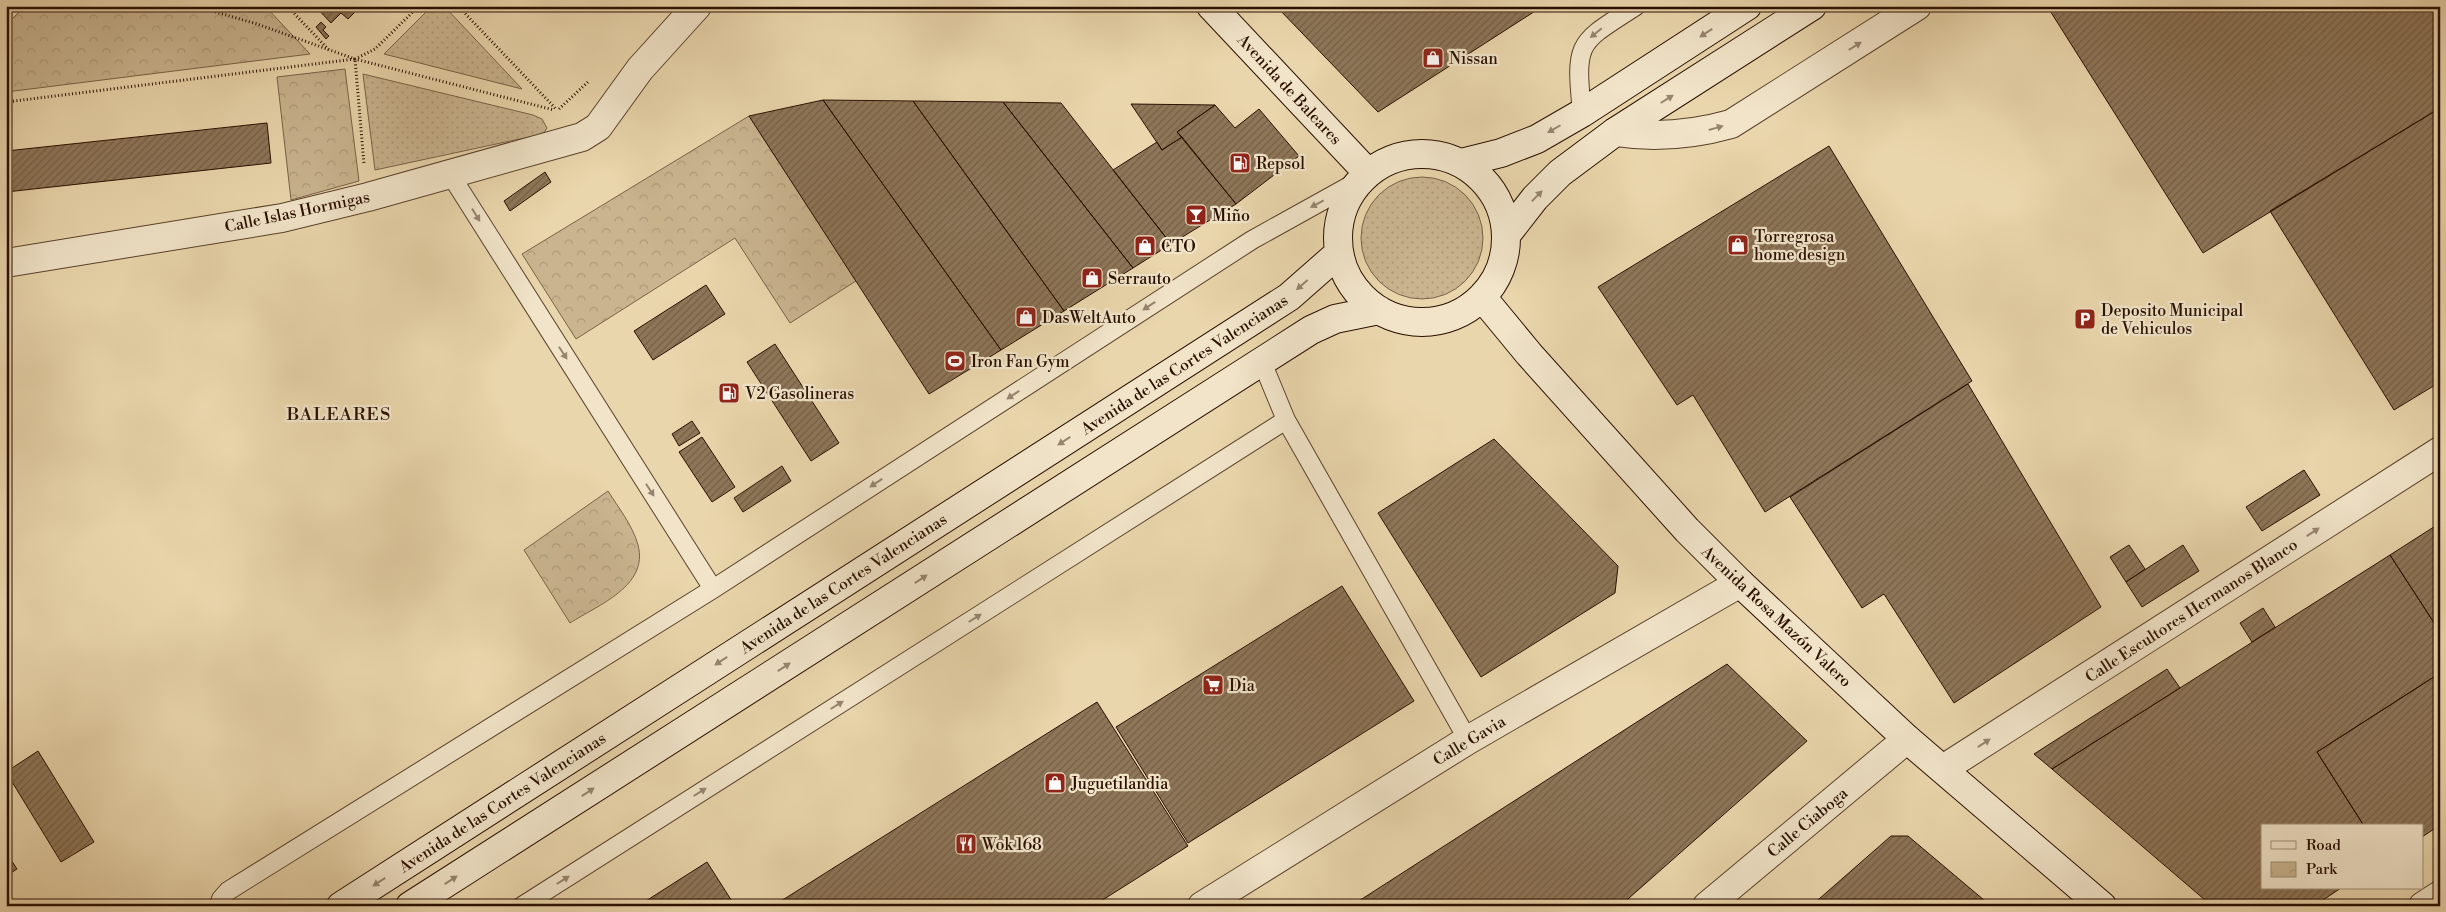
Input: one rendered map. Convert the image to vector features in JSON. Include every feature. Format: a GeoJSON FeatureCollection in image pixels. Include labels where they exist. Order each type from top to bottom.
{"type":"FeatureCollection","features":[{"type":"Feature","properties":{"kind":"main road","name":"Calle Islas Hormigas"},"geometry":{"type":"LineString","coordinates":[[6,262],[282,218],[368,197],[582,137],[598,127],[640,69],[697,6]]}},
{"type":"Feature","properties":{"kind":"main road","name":"Avenida de Baleares"},"geometry":{"type":"LineString","coordinates":[[1211,6],[1364,177]]}},
{"type":"Feature","properties":{"kind":"main road"},"geometry":{"type":"LineString","coordinates":[[1461,163],[1501,153],[1537,139],[1582,113],[1747,6]]}},
{"type":"Feature","properties":{"kind":"main road"},"geometry":{"type":"LineString","coordinates":[[1506,234],[1535,198],[1560,173],[1615,132],[1812,6]]}},
{"type":"Feature","properties":{"kind":"main road"},"geometry":{"type":"LineString","coordinates":[[1615,132],[1636,135],[1668,135],[1708,130],[1731,124],[1917,6]]}},
{"type":"Feature","properties":{"kind":"main road"},"geometry":{"type":"LineString","coordinates":[[1411,154],[1446,157],[1461,163],[1476,173],[1498,200],[1504,216],[1506,234],[1505,257],[1496,279],[1482,297],[1464,311],[1444,319],[1422,322],[1400,319],[1379,310],[1360,295],[1347,275],[1339,253],[1339,227],[1346,202],[1364,177],[1394,158],[1411,154]]}},
{"type":"Feature","properties":{"kind":"main road","name":"Avenida de las Cortes Valencianas"},"geometry":{"type":"LineString","coordinates":[[341,906],[1289,297],[1339,253]]}},
{"type":"Feature","properties":{"kind":"main road","name":"Avenida Rosa Mazón Valero"},"geometry":{"type":"LineString","coordinates":[[1482,297],[1529,354],[1687,530],[1740,583],[1907,739],[2102,906]]}},
{"type":"Feature","properties":{"kind":"main road"},"geometry":{"type":"LineString","coordinates":[[410,906],[1311,330],[1336,319],[1379,310]]}},
{"type":"Feature","properties":{"kind":"main road","name":"Calle Escultores Hermanos Blanco"},"geometry":{"type":"LineString","coordinates":[[1943,769],[2440,450]]}},
{"type":"Feature","properties":{"kind":"main road","name":"Calle Gavia"},"geometry":{"type":"LineString","coordinates":[[1202,906],[1468,740],[1740,583]]}},
{"type":"Feature","properties":{"kind":"main road","name":"Calle Ciaboga"},"geometry":{"type":"LineString","coordinates":[[1707,906],[1907,739]]}},
{"type":"Feature","properties":{"kind":"main road"},"geometry":{"type":"LineString","coordinates":[[2423,906],[2440,895]]}},
{"type":"Feature","properties":{"kind":"lane"},"geometry":{"type":"LineString","coordinates":[[1582,113],[1578,70],[1580,55],[1586,41],[1597,31],[1636,6]]}},
{"type":"Feature","properties":{"kind":"lane"},"geometry":{"type":"LineString","coordinates":[[450,174],[713,588]]}},
{"type":"Feature","properties":{"kind":"lane"},"geometry":{"type":"LineString","coordinates":[[219,906],[221,899],[228,891],[713,588],[1252,240],[1364,177]]}},
{"type":"Feature","properties":{"kind":"lane"},"geometry":{"type":"LineString","coordinates":[[1262,362],[1286,420],[1468,740]]}},
{"type":"Feature","properties":{"kind":"lane"},"geometry":{"type":"LineString","coordinates":[[522,906],[1286,420]]}},
{"type":"Feature","properties":{"kind":"path"},"geometry":{"type":"LineString","coordinates":[[195,6],[257,24],[354,59],[557,110]]}},
{"type":"Feature","properties":{"kind":"path"},"geometry":{"type":"LineString","coordinates":[[287,6],[329,51]]}},
{"type":"Feature","properties":{"kind":"path"},"geometry":{"type":"LineString","coordinates":[[6,102],[354,59],[375,49],[419,6]]}},
{"type":"Feature","properties":{"kind":"path"},"geometry":{"type":"LineString","coordinates":[[458,6],[582,137]]}},
{"type":"Feature","properties":{"kind":"path"},"geometry":{"type":"LineString","coordinates":[[354,59],[368,197]]}},
{"type":"Feature","properties":{"kind":"path"},"geometry":{"type":"LineString","coordinates":[[553,115],[596,74]]}},
{"type":"Feature","properties":{"kind":"green space"},"geometry":{"type":"Polygon","coordinates":[[[25,6],[265,6],[310,54],[6,92],[6,25],[25,6]]]}},
{"type":"Feature","properties":{"kind":"green space"},"geometry":{"type":"Polygon","coordinates":[[[432,6],[444,6],[522,89],[384,54],[432,6]]]}},
{"type":"Feature","properties":{"kind":"green space"},"geometry":{"type":"Polygon","coordinates":[[[345,69],[359,181],[291,200],[277,77],[345,69]]]}},
{"type":"Feature","properties":{"kind":"green space"},"geometry":{"type":"Polygon","coordinates":[[[363,74],[533,115],[542,119],[547,128],[543,134],[375,170],[363,74]]]}},
{"type":"Feature","properties":{"kind":"green space"},"geometry":{"type":"Polygon","coordinates":[[[749,116],[856,281],[790,323],[735,238],[576,339],[522,254],[749,116]]]}},
{"type":"Feature","properties":{"kind":"green space"},"geometry":{"type":"Polygon","coordinates":[[[1422,177],[1434,178],[1445,182],[1456,187],[1465,195],[1473,204],[1478,215],[1482,226],[1482,250],[1478,261],[1473,272],[1465,281],[1456,289],[1445,294],[1434,298],[1422,299],[1410,298],[1399,294],[1388,289],[1379,281],[1371,272],[1366,261],[1362,250],[1361,238],[1362,226],[1366,215],[1371,204],[1379,195],[1388,187],[1399,182],[1410,178],[1422,177]]]}},
{"type":"Feature","properties":{"kind":"green space"},"geometry":{"type":"Polygon","coordinates":[[[608,491],[636,538],[639,559],[636,572],[619,593],[570,623],[524,550],[608,491]]]}},
{"type":"Feature","properties":{"kind":"building"},"geometry":{"type":"Polygon","coordinates":[[[315,6],[354,6],[357,10],[348,19],[341,13],[331,23],[315,6]]]}},
{"type":"Feature","properties":{"kind":"building"},"geometry":{"type":"Polygon","coordinates":[[[1276,6],[1543,6],[1378,112],[1276,6]]]}},
{"type":"Feature","properties":{"kind":"building"},"geometry":{"type":"Polygon","coordinates":[[[2047,6],[2440,6],[2440,108],[2203,253],[2047,6]]]}},
{"type":"Feature","properties":{"kind":"building"},"geometry":{"type":"Polygon","coordinates":[[[321,22],[326,27],[323,30],[329,36],[326,39],[316,27],[321,22]]]}},
{"type":"Feature","properties":{"kind":"building"},"geometry":{"type":"Polygon","coordinates":[[[823,100],[1001,350],[929,394],[749,116],[823,100]]]}},
{"type":"Feature","properties":{"kind":"building"},"geometry":{"type":"Polygon","coordinates":[[[823,100],[913,101],[1064,311],[1001,350],[823,100]]]}},
{"type":"Feature","properties":{"kind":"building"},"geometry":{"type":"Polygon","coordinates":[[[913,101],[1003,102],[1133,268],[1064,311],[913,101]]]}},
{"type":"Feature","properties":{"kind":"building"},"geometry":{"type":"Polygon","coordinates":[[[1003,102],[1061,103],[1171,244],[1133,268],[1003,102]]]}},
{"type":"Feature","properties":{"kind":"building"},"geometry":{"type":"Polygon","coordinates":[[[1131,104],[1215,105],[1177,132],[1182,137],[1162,150],[1131,104]]]}},
{"type":"Feature","properties":{"kind":"building"},"geometry":{"type":"Polygon","coordinates":[[[1215,105],[1235,128],[1259,109],[1299,156],[1236,204],[1177,132],[1215,105]]]}},
{"type":"Feature","properties":{"kind":"building"},"geometry":{"type":"Polygon","coordinates":[[[2440,108],[2440,382],[2394,410],[2270,211],[2440,108]]]}},
{"type":"Feature","properties":{"kind":"building"},"geometry":{"type":"Polygon","coordinates":[[[267,123],[271,163],[6,192],[6,151],[267,123]]]}},
{"type":"Feature","properties":{"kind":"building"},"geometry":{"type":"Polygon","coordinates":[[[1182,137],[1236,204],[1171,244],[1113,170],[1157,142],[1162,150],[1182,137]]]}},
{"type":"Feature","properties":{"kind":"building"},"geometry":{"type":"Polygon","coordinates":[[[1829,146],[1972,381],[1765,512],[1693,395],[1677,405],[1598,287],[1829,146]]]}},
{"type":"Feature","properties":{"kind":"building"},"geometry":{"type":"Polygon","coordinates":[[[545,172],[551,182],[510,211],[504,201],[545,172]]]}},
{"type":"Feature","properties":{"kind":"building"},"geometry":{"type":"Polygon","coordinates":[[[706,285],[725,314],[653,360],[634,331],[706,285]]]}},
{"type":"Feature","properties":{"kind":"building"},"geometry":{"type":"Polygon","coordinates":[[[775,344],[839,443],[811,461],[747,362],[775,344]]]}},
{"type":"Feature","properties":{"kind":"building"},"geometry":{"type":"Polygon","coordinates":[[[1968,384],[2101,607],[1954,703],[1884,594],[1862,608],[1790,497],[1968,384]]]}},
{"type":"Feature","properties":{"kind":"building"},"geometry":{"type":"Polygon","coordinates":[[[692,421],[700,433],[679,446],[672,434],[692,421]]]}},
{"type":"Feature","properties":{"kind":"building"},"geometry":{"type":"Polygon","coordinates":[[[702,437],[735,487],[712,502],[679,452],[702,437]]]}},
{"type":"Feature","properties":{"kind":"building"},"geometry":{"type":"Polygon","coordinates":[[[1494,439],[1618,566],[1615,593],[1481,677],[1378,513],[1494,439]]]}},
{"type":"Feature","properties":{"kind":"building"},"geometry":{"type":"Polygon","coordinates":[[[782,466],[791,481],[743,512],[734,498],[782,466]]]}},
{"type":"Feature","properties":{"kind":"building"},"geometry":{"type":"Polygon","coordinates":[[[2304,470],[2320,495],[2262,531],[2246,507],[2304,470]]]}},
{"type":"Feature","properties":{"kind":"building"},"geometry":{"type":"Polygon","coordinates":[[[2440,523],[2440,632],[2390,555],[2440,523]]]}},
{"type":"Feature","properties":{"kind":"building"},"geometry":{"type":"Polygon","coordinates":[[[2129,545],[2145,569],[2126,582],[2110,557],[2129,545]]]}},
{"type":"Feature","properties":{"kind":"building"},"geometry":{"type":"Polygon","coordinates":[[[2183,545],[2199,571],[2142,607],[2126,582],[2183,545]]]}},
{"type":"Feature","properties":{"kind":"building"},"geometry":{"type":"Polygon","coordinates":[[[2390,555],[2440,632],[2440,673],[2317,752],[2363,824],[2261,824],[2261,890],[2338,890],[2314,906],[2212,906],[2052,769],[2390,555]]]}},
{"type":"Feature","properties":{"kind":"building"},"geometry":{"type":"Polygon","coordinates":[[[1342,586],[1414,701],[1188,843],[1116,727],[1342,586]]]}},
{"type":"Feature","properties":{"kind":"building"},"geometry":{"type":"Polygon","coordinates":[[[2263,608],[2275,627],[2252,642],[2240,623],[2263,608]]]}},
{"type":"Feature","properties":{"kind":"building"},"geometry":{"type":"Polygon","coordinates":[[[1727,664],[1807,741],[1620,906],[1351,906],[1727,664]]]}},
{"type":"Feature","properties":{"kind":"building"},"geometry":{"type":"Polygon","coordinates":[[[2167,669],[2180,688],[2052,769],[2034,754],[2167,669]]]}},
{"type":"Feature","properties":{"kind":"building"},"geometry":{"type":"Polygon","coordinates":[[[2440,673],[2440,825],[2424,836],[2424,824],[2363,824],[2317,752],[2440,673]]]}},
{"type":"Feature","properties":{"kind":"building"},"geometry":{"type":"Polygon","coordinates":[[[1097,702],[1188,846],[1093,906],[773,906],[1097,702]]]}},
{"type":"Feature","properties":{"kind":"building"},"geometry":{"type":"Polygon","coordinates":[[[38,751],[94,842],[61,862],[6,772],[38,751]]]}},
{"type":"Feature","properties":{"kind":"building"},"geometry":{"type":"Polygon","coordinates":[[[1891,836],[1908,836],[1991,906],[1811,906],[1891,836]]]}},
{"type":"Feature","properties":{"kind":"building"},"geometry":{"type":"Polygon","coordinates":[[[6,852],[17,869],[6,876],[6,852]]]}},
{"type":"Feature","properties":{"kind":"building"},"geometry":{"type":"Polygon","coordinates":[[[707,862],[735,906],[638,906],[707,862]]]}},
{"type":"Feature","properties":{"kind":"place","name":"Nissan"},"geometry":{"type":"Point","coordinates":[1433,58]}},
{"type":"Feature","properties":{"kind":"place","name":"Repsol"},"geometry":{"type":"Point","coordinates":[1240,163]}},
{"type":"Feature","properties":{"kind":"place","name":"Miño"},"geometry":{"type":"Point","coordinates":[1196,215]}},
{"type":"Feature","properties":{"kind":"place","name":"Torregrosa home design"},"geometry":{"type":"Point","coordinates":[1738,245]}},
{"type":"Feature","properties":{"kind":"place","name":"CTO"},"geometry":{"type":"Point","coordinates":[1145,246]}},
{"type":"Feature","properties":{"kind":"place","name":"Serrauto"},"geometry":{"type":"Point","coordinates":[1092,278]}},
{"type":"Feature","properties":{"kind":"place","name":"DasWeltAuto"},"geometry":{"type":"Point","coordinates":[1026,317]}},
{"type":"Feature","properties":{"kind":"place","name":"Deposito Municipal de Vehiculos"},"geometry":{"type":"Point","coordinates":[2085,319]}},
{"type":"Feature","properties":{"kind":"place","name":"Iron Fan Gym"},"geometry":{"type":"Point","coordinates":[955,361]}},
{"type":"Feature","properties":{"kind":"place","name":"V2 Gasolineras"},"geometry":{"type":"Point","coordinates":[729,393]}},
{"type":"Feature","properties":{"kind":"place","name":"Dia"},"geometry":{"type":"Point","coordinates":[1213,685]}},
{"type":"Feature","properties":{"kind":"place","name":"Juguetilandia"},"geometry":{"type":"Point","coordinates":[1055,783]}},
{"type":"Feature","properties":{"kind":"place","name":"Wok 168"},"geometry":{"type":"Point","coordinates":[966,844]}},
{"type":"Feature","properties":{"kind":"district","name":"BALEARES"},"geometry":{"type":"Point","coordinates":[339,414]}}]}
